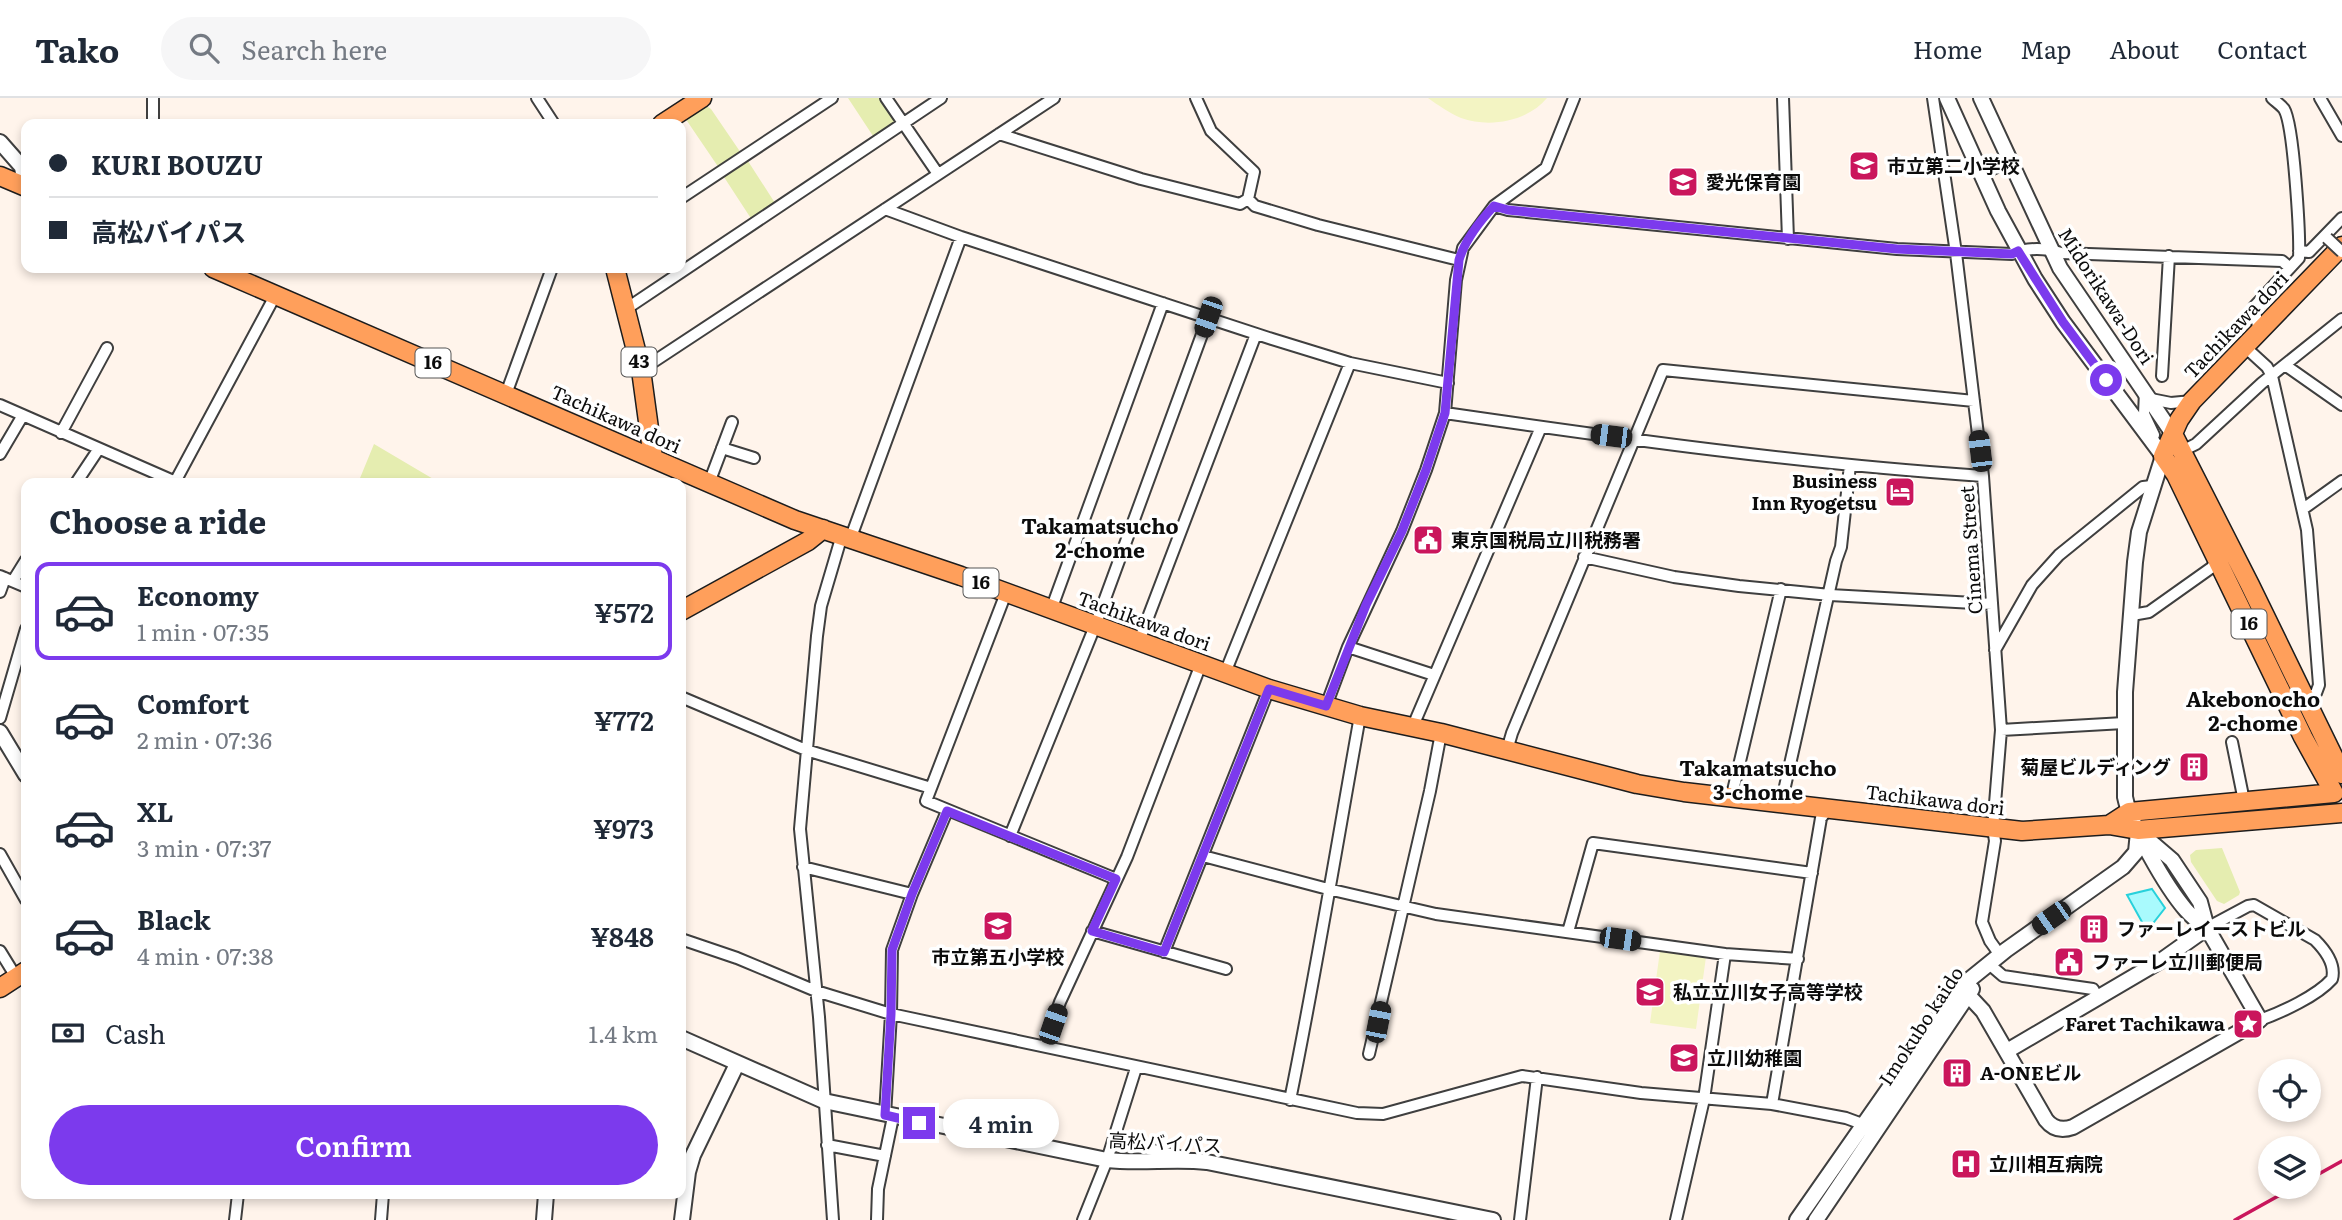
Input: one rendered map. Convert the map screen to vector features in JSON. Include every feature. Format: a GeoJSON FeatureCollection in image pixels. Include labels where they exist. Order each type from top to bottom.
{"type":"FeatureCollection","features":[{"type":"Feature","properties":{"kind":"main road"},"geometry":{"type":"LineString","coordinates":[[670,119],[702,98]]}},
{"type":"Feature","properties":{"kind":"main road"},"geometry":{"type":"LineString","coordinates":[[0,176],[21,185]]}},
{"type":"Feature","properties":{"kind":"main road","name":"Tachikawa dori"},"geometry":{"type":"LineString","coordinates":[[2163,456],[2192,401],[2259,331],[2331,240]]}},
{"type":"Feature","properties":{"kind":"main road","name":"Tachikawa dori"},"geometry":{"type":"LineString","coordinates":[[225,273],[709,483],[823,529],[1269,689],[1360,716],[1413,726],[1637,784],[1731,799],[2021,831],[2109,825]]}},
{"type":"Feature","properties":{"kind":"main road","name":"43"},"geometry":{"type":"LineString","coordinates":[[616,273],[641,370],[653,458]]}},
{"type":"Feature","properties":{"kind":"main road","name":"16"},"geometry":{"type":"LineString","coordinates":[[2109,825],[2129,812],[2338,793],[2304,737],[2173,434]]}},
{"type":"Feature","properties":{"kind":"main road","name":"16"},"geometry":{"type":"LineString","coordinates":[[2163,456],[2226,556],[2306,700],[2342,774]]}},
{"type":"Feature","properties":{"kind":"main road"},"geometry":{"type":"LineString","coordinates":[[686,608],[808,541],[823,529]]}},
{"type":"Feature","properties":{"kind":"main road","name":"16"},"geometry":{"type":"LineString","coordinates":[[2109,825],[2138,830],[2342,813]]}},
{"type":"Feature","properties":{"kind":"main road"},"geometry":{"type":"LineString","coordinates":[[0,988],[21,974]]}},
{"type":"Feature","properties":{"kind":"street"},"geometry":{"type":"LineString","coordinates":[[153,98],[153,119]]}},
{"type":"Feature","properties":{"kind":"street"},"geometry":{"type":"LineString","coordinates":[[537,98],[551,119]]}},
{"type":"Feature","properties":{"kind":"street"},"geometry":{"type":"LineString","coordinates":[[686,195],[832,98]]}},
{"type":"Feature","properties":{"kind":"street"},"geometry":{"type":"LineString","coordinates":[[886,98],[938,174]]}},
{"type":"Feature","properties":{"kind":"street"},"geometry":{"type":"LineString","coordinates":[[686,269],[942,98]]}},
{"type":"Feature","properties":{"kind":"street"},"geometry":{"type":"LineString","coordinates":[[641,370],[1054,98]]}},
{"type":"Feature","properties":{"kind":"street"},"geometry":{"type":"LineString","coordinates":[[999,134],[1185,191],[1240,204],[1248,199],[1254,172],[1211,131],[1196,98]]}},
{"type":"Feature","properties":{"kind":"street"},"geometry":{"type":"LineString","coordinates":[[1326,706],[1348,647],[1402,531],[1445,413],[1459,260],[1463,248],[1494,206],[1546,168],[1574,98]]}},
{"type":"Feature","properties":{"kind":"street"},"geometry":{"type":"LineString","coordinates":[[1783,98],[1788,239]]}},
{"type":"Feature","properties":{"kind":"street","name":"Cinema Street"},"geometry":{"type":"LineString","coordinates":[[1933,98],[1956,253],[1983,476],[2001,730],[1993,853],[1982,922],[1990,941],[1990,964]]}},
{"type":"Feature","properties":{"kind":"street"},"geometry":{"type":"LineString","coordinates":[[1947,98],[2018,251],[2063,322],[2163,456]]}},
{"type":"Feature","properties":{"kind":"street","name":"Midorikawa-Dori"},"geometry":{"type":"LineString","coordinates":[[1981,98],[2050,249],[2096,322],[2173,434]]}},
{"type":"Feature","properties":{"kind":"street"},"geometry":{"type":"LineString","coordinates":[[2259,331],[2254,306],[2299,258],[2289,126],[2284,109],[2272,98]]}},
{"type":"Feature","properties":{"kind":"street"},"geometry":{"type":"LineString","coordinates":[[2320,98],[2342,136]]}},
{"type":"Feature","properties":{"kind":"street"},"geometry":{"type":"LineString","coordinates":[[0,142],[21,166]]}},
{"type":"Feature","properties":{"kind":"street"},"geometry":{"type":"LineString","coordinates":[[1982,174],[2010,161]]}},
{"type":"Feature","properties":{"kind":"street"},"geometry":{"type":"LineString","coordinates":[[1248,199],[1255,206],[1318,225],[1459,260]]}},
{"type":"Feature","properties":{"kind":"street"},"geometry":{"type":"LineString","coordinates":[[1494,206],[1508,210],[1788,239],[1956,253],[2012,254],[2018,251],[2050,249],[2061,253],[2282,261],[2290,268]]}},
{"type":"Feature","properties":{"kind":"street"},"geometry":{"type":"LineString","coordinates":[[885,209],[961,237],[1256,334],[1350,363],[1448,383]]}},
{"type":"Feature","properties":{"kind":"street"},"geometry":{"type":"LineString","coordinates":[[2299,251],[2309,253],[2331,240],[2342,218]]}},
{"type":"Feature","properties":{"kind":"street"},"geometry":{"type":"LineString","coordinates":[[833,1220],[816,990],[800,829],[821,606],[961,237]]}},
{"type":"Feature","properties":{"kind":"street"},"geometry":{"type":"LineString","coordinates":[[2331,240],[2342,252]]}},
{"type":"Feature","properties":{"kind":"street"},"geometry":{"type":"LineString","coordinates":[[2162,376],[2169,256]]}},
{"type":"Feature","properties":{"kind":"street"},"geometry":{"type":"LineString","coordinates":[[506,394],[550,273]]}},
{"type":"Feature","properties":{"kind":"street"},"geometry":{"type":"LineString","coordinates":[[626,309],[680,273]]}},
{"type":"Feature","properties":{"kind":"street"},"geometry":{"type":"LineString","coordinates":[[178,478],[275,294]]}},
{"type":"Feature","properties":{"kind":"street"},"geometry":{"type":"LineString","coordinates":[[1051,610],[1163,303]]}},
{"type":"Feature","properties":{"kind":"street"},"geometry":{"type":"LineString","coordinates":[[1010,836],[1096,626],[1208,317]]}},
{"type":"Feature","properties":{"kind":"street"},"geometry":{"type":"LineString","coordinates":[[2182,450],[2196,443],[2342,319]]}},
{"type":"Feature","properties":{"kind":"street"},"geometry":{"type":"LineString","coordinates":[[1139,641],[1256,334]]}},
{"type":"Feature","properties":{"kind":"street"},"geometry":{"type":"LineString","coordinates":[[2244,346],[2267,367],[2272,376],[2303,509],[2319,685],[2316,693],[2306,700]]}},
{"type":"Feature","properties":{"kind":"street"},"geometry":{"type":"LineString","coordinates":[[61,433],[107,348]]}},
{"type":"Feature","properties":{"kind":"street"},"geometry":{"type":"LineString","coordinates":[[1225,673],[1350,363]]}},
{"type":"Feature","properties":{"kind":"street"},"geometry":{"type":"LineString","coordinates":[[2285,365],[2342,405]]}},
{"type":"Feature","properties":{"kind":"street"},"geometry":{"type":"LineString","coordinates":[[1507,750],[1511,733],[1663,370],[1974,401]]}},
{"type":"Feature","properties":{"kind":"street"},"geometry":{"type":"LineString","coordinates":[[2163,456],[2144,414],[2148,395],[2171,403],[2192,401]]}},
{"type":"Feature","properties":{"kind":"street"},"geometry":{"type":"LineString","coordinates":[[0,405],[166,478]]}},
{"type":"Feature","properties":{"kind":"street"},"geometry":{"type":"LineString","coordinates":[[1445,413],[1722,451],[1983,476]]}},
{"type":"Feature","properties":{"kind":"street"},"geometry":{"type":"LineString","coordinates":[[0,454],[23,415]]}},
{"type":"Feature","properties":{"kind":"street"},"geometry":{"type":"LineString","coordinates":[[709,483],[732,422]]}},
{"type":"Feature","properties":{"kind":"street"},"geometry":{"type":"LineString","coordinates":[[1413,726],[1541,427]]}},
{"type":"Feature","properties":{"kind":"street"},"geometry":{"type":"LineString","coordinates":[[722,448],[754,458]]}},
{"type":"Feature","properties":{"kind":"street"},"geometry":{"type":"LineString","coordinates":[[79,478],[98,450]]}},
{"type":"Feature","properties":{"kind":"street","name":"Tachikawa dori"},"geometry":{"type":"LineString","coordinates":[[2163,456],[2139,532],[2124,723],[2125,797],[2129,812],[2158,868],[2186,910],[2207,929],[2260,1020]]}},
{"type":"Feature","properties":{"kind":"street"},"geometry":{"type":"LineString","coordinates":[[1781,804],[1836,561],[1842,547],[1850,465]]}},
{"type":"Feature","properties":{"kind":"street"},"geometry":{"type":"LineString","coordinates":[[2303,509],[2342,481]]}},
{"type":"Feature","properties":{"kind":"street"},"geometry":{"type":"LineString","coordinates":[[1995,650],[2032,585],[2059,555],[2143,487],[2152,486]]}},
{"type":"Feature","properties":{"kind":"street"},"geometry":{"type":"LineString","coordinates":[[2132,615],[2149,612],[2226,556]]}},
{"type":"Feature","properties":{"kind":"street"},"geometry":{"type":"LineString","coordinates":[[1584,557],[1674,578],[1830,595],[1992,604]]}},
{"type":"Feature","properties":{"kind":"street"},"geometry":{"type":"LineString","coordinates":[[0,593],[6,578],[21,564]]}},
{"type":"Feature","properties":{"kind":"street"},"geometry":{"type":"LineString","coordinates":[[1731,799],[1782,589]]}},
{"type":"Feature","properties":{"kind":"street"},"geometry":{"type":"LineString","coordinates":[[1006,593],[926,801],[1116,879]]}},
{"type":"Feature","properties":{"kind":"street"},"geometry":{"type":"LineString","coordinates":[[1348,647],[1434,675]]}},
{"type":"Feature","properties":{"kind":"street"},"geometry":{"type":"LineString","coordinates":[[0,718],[21,656]]}},
{"type":"Feature","properties":{"kind":"street"},"geometry":{"type":"LineString","coordinates":[[1045,1046],[1060,1002],[1127,856],[1201,663]]}},
{"type":"Feature","properties":{"kind":"street"},"geometry":{"type":"LineString","coordinates":[[1164,952],[1269,689]]}},
{"type":"Feature","properties":{"kind":"street"},"geometry":{"type":"LineString","coordinates":[[686,699],[806,750],[931,788]]}},
{"type":"Feature","properties":{"kind":"street"},"geometry":{"type":"LineString","coordinates":[[1290,1100],[1319,956],[1328,889],[1360,716]]}},
{"type":"Feature","properties":{"kind":"street"},"geometry":{"type":"LineString","coordinates":[[2001,730],[2124,723]]}},
{"type":"Feature","properties":{"kind":"street"},"geometry":{"type":"LineString","coordinates":[[0,732],[21,767]]}},
{"type":"Feature","properties":{"kind":"street"},"geometry":{"type":"LineString","coordinates":[[1369,1054],[1441,733]]}},
{"type":"Feature","properties":{"kind":"street"},"geometry":{"type":"LineString","coordinates":[[2232,742],[2244,802]]}},
{"type":"Feature","properties":{"kind":"street"},"geometry":{"type":"LineString","coordinates":[[1772,1104],[1821,818],[1828,809]]}},
{"type":"Feature","properties":{"kind":"street"},"geometry":{"type":"LineString","coordinates":[[877,1220],[878,1189],[889,1116],[887,1075],[892,950],[947,811]]}},
{"type":"Feature","properties":{"kind":"street"},"geometry":{"type":"LineString","coordinates":[[2098,998],[2093,989],[2003,976],[1990,964],[2123,867],[2136,852],[2138,830]]}},
{"type":"Feature","properties":{"kind":"street"},"geometry":{"type":"LineString","coordinates":[[1568,932],[1593,843],[1812,873]]}},
{"type":"Feature","properties":{"kind":"street"},"geometry":{"type":"LineString","coordinates":[[0,854],[21,880]]}},
{"type":"Feature","properties":{"kind":"street"},"geometry":{"type":"LineString","coordinates":[[1203,856],[1436,914],[1725,954],[1798,959]]}},
{"type":"Feature","properties":{"kind":"street"},"geometry":{"type":"LineString","coordinates":[[803,867],[912,894]]}},
{"type":"Feature","properties":{"kind":"street"},"geometry":{"type":"LineString","coordinates":[[1964,992],[1983,1011],[2049,1124],[2058,1129],[2067,1129],[2323,987],[2332,979],[2333,967],[2315,940],[2254,905],[2248,906],[2007,1051]]}},
{"type":"Feature","properties":{"kind":"street"},"geometry":{"type":"LineString","coordinates":[[1092,931],[1226,969]]}},
{"type":"Feature","properties":{"kind":"street"},"geometry":{"type":"LineString","coordinates":[[686,941],[816,990],[891,1014],[1357,1113],[1383,1114],[1522,1076],[1641,1093],[1772,1104],[1846,1118],[1865,1125]]}},
{"type":"Feature","properties":{"kind":"street"},"geometry":{"type":"LineString","coordinates":[[0,951],[21,974]]}},
{"type":"Feature","properties":{"kind":"street"},"geometry":{"type":"LineString","coordinates":[[1676,1220],[1704,1099],[1725,954]]}},
{"type":"Feature","properties":{"kind":"street","name":"Imokubo kaido"},"geometry":{"type":"LineString","coordinates":[[1797,1220],[1964,992],[1990,964]]}},
{"type":"Feature","properties":{"kind":"street","name":"Imokubo kaido"},"geometry":{"type":"LineString","coordinates":[[1816,1220],[1945,1018]]}},
{"type":"Feature","properties":{"kind":"street","name":"高松バイパス"},"geometry":{"type":"LineString","coordinates":[[686,1040],[824,1101],[889,1116],[1107,1160],[1137,1163],[1171,1160],[1207,1162],[1493,1220]]}},
{"type":"Feature","properties":{"kind":"street"},"geometry":{"type":"LineString","coordinates":[[686,1188],[693,1155],[737,1064]]}},
{"type":"Feature","properties":{"kind":"street"},"geometry":{"type":"LineString","coordinates":[[1083,1220],[1114,1141],[1136,1068]]}},
{"type":"Feature","properties":{"kind":"street"},"geometry":{"type":"LineString","coordinates":[[1520,1220],[1537,1077]]}},
{"type":"Feature","properties":{"kind":"street"},"geometry":{"type":"LineString","coordinates":[[1114,1141],[1207,1162]]}},
{"type":"Feature","properties":{"kind":"street"},"geometry":{"type":"LineString","coordinates":[[827,1145],[885,1156]]}},
{"type":"Feature","properties":{"kind":"street"},"geometry":{"type":"LineString","coordinates":[[235,1220],[237,1199]]}},
{"type":"Feature","properties":{"kind":"street"},"geometry":{"type":"LineString","coordinates":[[381,1220],[383,1199]]}},
{"type":"Feature","properties":{"kind":"street"},"geometry":{"type":"LineString","coordinates":[[544,1220],[546,1199]]}},
{"type":"Feature","properties":{"kind":"street"},"geometry":{"type":"LineString","coordinates":[[682,1220],[685,1199]]}},
{"type":"Feature","properties":{"kind":"green space"},"geometry":{"type":"Polygon","coordinates":[[[848,98],[884,98],[900,123],[875,139],[848,98]]]}},
{"type":"Feature","properties":{"kind":"green space"},"geometry":{"type":"Polygon","coordinates":[[[1428,98],[1547,98],[1529,113],[1518,118],[1483,122],[1461,118],[1428,98]]]}},
{"type":"Feature","properties":{"kind":"green space"},"geometry":{"type":"Polygon","coordinates":[[[705,105],[711,109],[741,153],[719,168],[685,118],[705,105]]]}},
{"type":"Feature","properties":{"kind":"green space"},"geometry":{"type":"Polygon","coordinates":[[[746,158],[775,203],[752,220],[722,174],[746,158]]]}},
{"type":"Feature","properties":{"kind":"green space"},"geometry":{"type":"Polygon","coordinates":[[[374,444],[432,478],[360,478],[374,444]]]}},
{"type":"Feature","properties":{"kind":"green space"},"geometry":{"type":"Polygon","coordinates":[[[2222,848],[2240,892],[2224,904],[2217,901],[2191,862],[2190,855],[2196,850],[2222,848]]]}},
{"type":"Feature","properties":{"kind":"green space"},"geometry":{"type":"Polygon","coordinates":[[[1660,951],[1706,957],[1696,1029],[1650,1023],[1660,951]]]}},
{"type":"Feature","properties":{"kind":"water"},"geometry":{"type":"Polygon","coordinates":[[[2152,889],[2165,908],[2147,931],[2127,895],[2152,889]]]}},
{"type":"Feature","properties":{"kind":"railway"},"geometry":{"type":"LineString","coordinates":[[2321,1173],[2342,1161]]}},
{"type":"Feature","properties":{"kind":"railway"},"geometry":{"type":"LineString","coordinates":[[2235,1220],[2273,1199]]}},
{"type":"Feature","properties":{"kind":"place","name":"市立第二小学校"},"geometry":{"type":"Point","coordinates":[1864,166]}},
{"type":"Feature","properties":{"kind":"place","name":"愛光保育園"},"geometry":{"type":"Point","coordinates":[1683,182]}},
{"type":"Feature","properties":{"kind":"place","name":"Business Inn Ryogetsu"},"geometry":{"type":"Point","coordinates":[1900,492]}},
{"type":"Feature","properties":{"kind":"place","name":"東京国税局立川税務署"},"geometry":{"type":"Point","coordinates":[1428,540]}},
{"type":"Feature","properties":{"kind":"place","name":"菊屋ビルディング"},"geometry":{"type":"Point","coordinates":[2194,767]}},
{"type":"Feature","properties":{"kind":"place","name":"市立第五小学校"},"geometry":{"type":"Point","coordinates":[998,926]}},
{"type":"Feature","properties":{"kind":"place","name":"ファーレイーストビル"},"geometry":{"type":"Point","coordinates":[2094,929]}},
{"type":"Feature","properties":{"kind":"place","name":"ファーレ立川郵便局"},"geometry":{"type":"Point","coordinates":[2069,962]}},
{"type":"Feature","properties":{"kind":"place","name":"私立立川女子高等学校"},"geometry":{"type":"Point","coordinates":[1650,992]}},
{"type":"Feature","properties":{"kind":"place","name":"Faret Tachikawa"},"geometry":{"type":"Point","coordinates":[2248,1024]}},
{"type":"Feature","properties":{"kind":"place","name":"立川幼稚園"},"geometry":{"type":"Point","coordinates":[1684,1058]}},
{"type":"Feature","properties":{"kind":"place","name":"A-ONEビル"},"geometry":{"type":"Point","coordinates":[1957,1073]}},
{"type":"Feature","properties":{"kind":"place","name":"立川相互病院"},"geometry":{"type":"Point","coordinates":[1966,1164]}},
{"type":"Feature","properties":{"kind":"district","name":"Takamatsucho 2-chome"},"geometry":{"type":"Point","coordinates":[1100,539]}},
{"type":"Feature","properties":{"kind":"district","name":"Akebonocho 2-chome"},"geometry":{"type":"Point","coordinates":[2253,712]}},
{"type":"Feature","properties":{"kind":"district","name":"Takamatsucho 3-chome"},"geometry":{"type":"Point","coordinates":[1758,781]}},
{"type":"Feature","properties":{"kind":"route"},"geometry":{"type":"LineString","coordinates":[[919,1123],[885,1115],[892,950],[947,811],[1116,879],[1092,931],[1164,952],[1269,689],[1326,706],[1348,647],[1402,531],[1426,470],[1445,413],[1459,260],[1471,234],[1494,206],[1508,210],[1897,249],[2012,254],[2018,251],[2063,322],[2106,380]]}}]}
